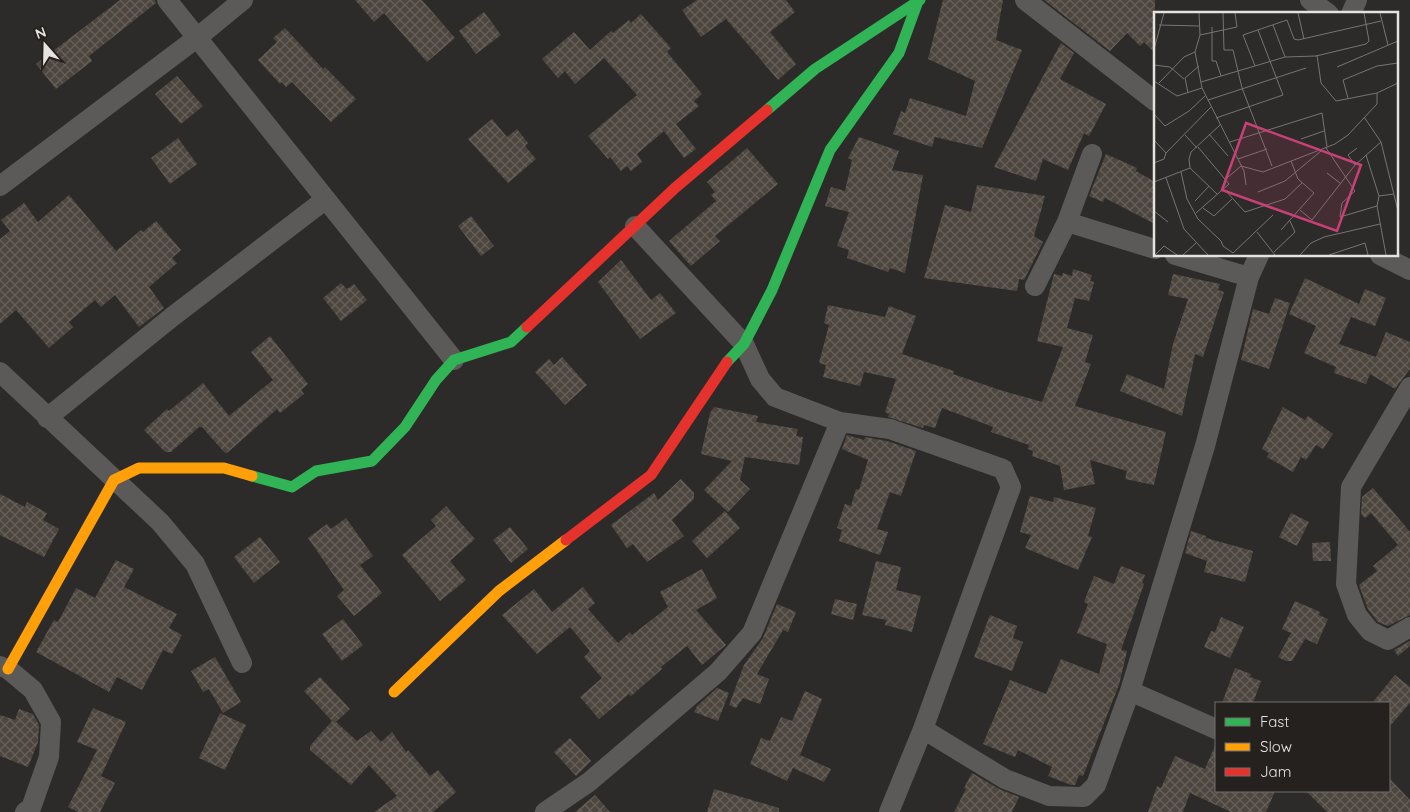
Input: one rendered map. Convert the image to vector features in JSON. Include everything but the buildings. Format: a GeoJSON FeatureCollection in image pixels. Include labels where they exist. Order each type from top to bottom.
{"type":"FeatureCollection","features":[{"type":"Feature","properties":{"kind":"street"},"geometry":{"type":"LineString","coordinates":[[166,0],[198,37],[454,360]]}},
{"type":"Feature","properties":{"kind":"street"},"geometry":{"type":"LineString","coordinates":[[0,186],[198,37],[243,0]]}},
{"type":"Feature","properties":{"kind":"street"},"geometry":{"type":"LineString","coordinates":[[1025,0],[1154,100]]}},
{"type":"Feature","properties":{"kind":"street"},"geometry":{"type":"LineString","coordinates":[[1310,0],[1326,12]]}},
{"type":"Feature","properties":{"kind":"street"},"geometry":{"type":"LineString","coordinates":[[1352,12],[1357,0]]}},
{"type":"Feature","properties":{"kind":"street"},"geometry":{"type":"LineString","coordinates":[[31,810],[50,757],[51,722],[33,690],[4,668],[114,480],[140,468],[224,468],[292,487],[316,471],[372,461],[405,427],[436,380],[454,360],[511,342],[675,188],[815,69],[919,1]]}},
{"type":"Feature","properties":{"kind":"street"},"geometry":{"type":"LineString","coordinates":[[394,692],[499,591],[651,475],[720,368],[744,344],[772,290],[830,150],[899,53],[919,1]]}},
{"type":"Feature","properties":{"kind":"street"},"geometry":{"type":"LineString","coordinates":[[1035,286],[1067,222],[1092,154]]}},
{"type":"Feature","properties":{"kind":"street"},"geometry":{"type":"LineString","coordinates":[[47,418],[172,317],[326,199]]}},
{"type":"Feature","properties":{"kind":"street"},"geometry":{"type":"LineString","coordinates":[[1067,222],[1154,249]]}},
{"type":"Feature","properties":{"kind":"street"},"geometry":{"type":"LineString","coordinates":[[635,226],[744,344],[760,379],[775,397],[840,422],[890,429],[984,461],[1003,469],[1011,487],[923,729],[888,812]]}},
{"type":"Feature","properties":{"kind":"street"},"geometry":{"type":"LineString","coordinates":[[1178,256],[1249,277]]}},
{"type":"Feature","properties":{"kind":"street"},"geometry":{"type":"LineString","coordinates":[[923,729],[1004,779],[1049,796],[1084,797],[1096,785],[1130,691],[1205,446],[1249,277],[1259,256]]}},
{"type":"Feature","properties":{"kind":"street"},"geometry":{"type":"LineString","coordinates":[[1382,256],[1410,270]]}},
{"type":"Feature","properties":{"kind":"street"},"geometry":{"type":"LineString","coordinates":[[0,372],[160,522],[195,564],[242,663]]}},
{"type":"Feature","properties":{"kind":"street"},"geometry":{"type":"LineString","coordinates":[[1410,386],[1351,487],[1346,584],[1357,615],[1370,631],[1388,640],[1410,627]]}},
{"type":"Feature","properties":{"kind":"street"},"geometry":{"type":"LineString","coordinates":[[545,812],[589,782],[710,678],[752,633],[840,422]]}},
{"type":"Feature","properties":{"kind":"street"},"geometry":{"type":"LineString","coordinates":[[1130,691],[1215,730]]}},
{"type":"Feature","properties":{"kind":"traffic: fast"},"geometry":{"type":"LineString","coordinates":[[767,110],[815,69],[920,0]]}},
{"type":"Feature","properties":{"kind":"traffic: fast"},"geometry":{"type":"LineString","coordinates":[[727,362],[744,344],[772,290],[830,150],[899,53],[918,1]]}},
{"type":"Feature","properties":{"kind":"traffic: fast"},"geometry":{"type":"LineString","coordinates":[[252,476],[292,487],[316,471],[372,461],[405,427],[436,380],[454,360],[511,342],[527,327]]}},
{"type":"Feature","properties":{"kind":"traffic: slow"},"geometry":{"type":"LineString","coordinates":[[8,669],[114,480],[139,468],[224,468],[252,476]]}},
{"type":"Feature","properties":{"kind":"traffic: slow"},"geometry":{"type":"LineString","coordinates":[[394,692],[499,591],[566,540]]}},
{"type":"Feature","properties":{"kind":"traffic: jam"},"geometry":{"type":"LineString","coordinates":[[527,327],[675,188],[767,110]]}},
{"type":"Feature","properties":{"kind":"traffic: jam"},"geometry":{"type":"LineString","coordinates":[[566,540],[651,475],[727,362]]}}]}
